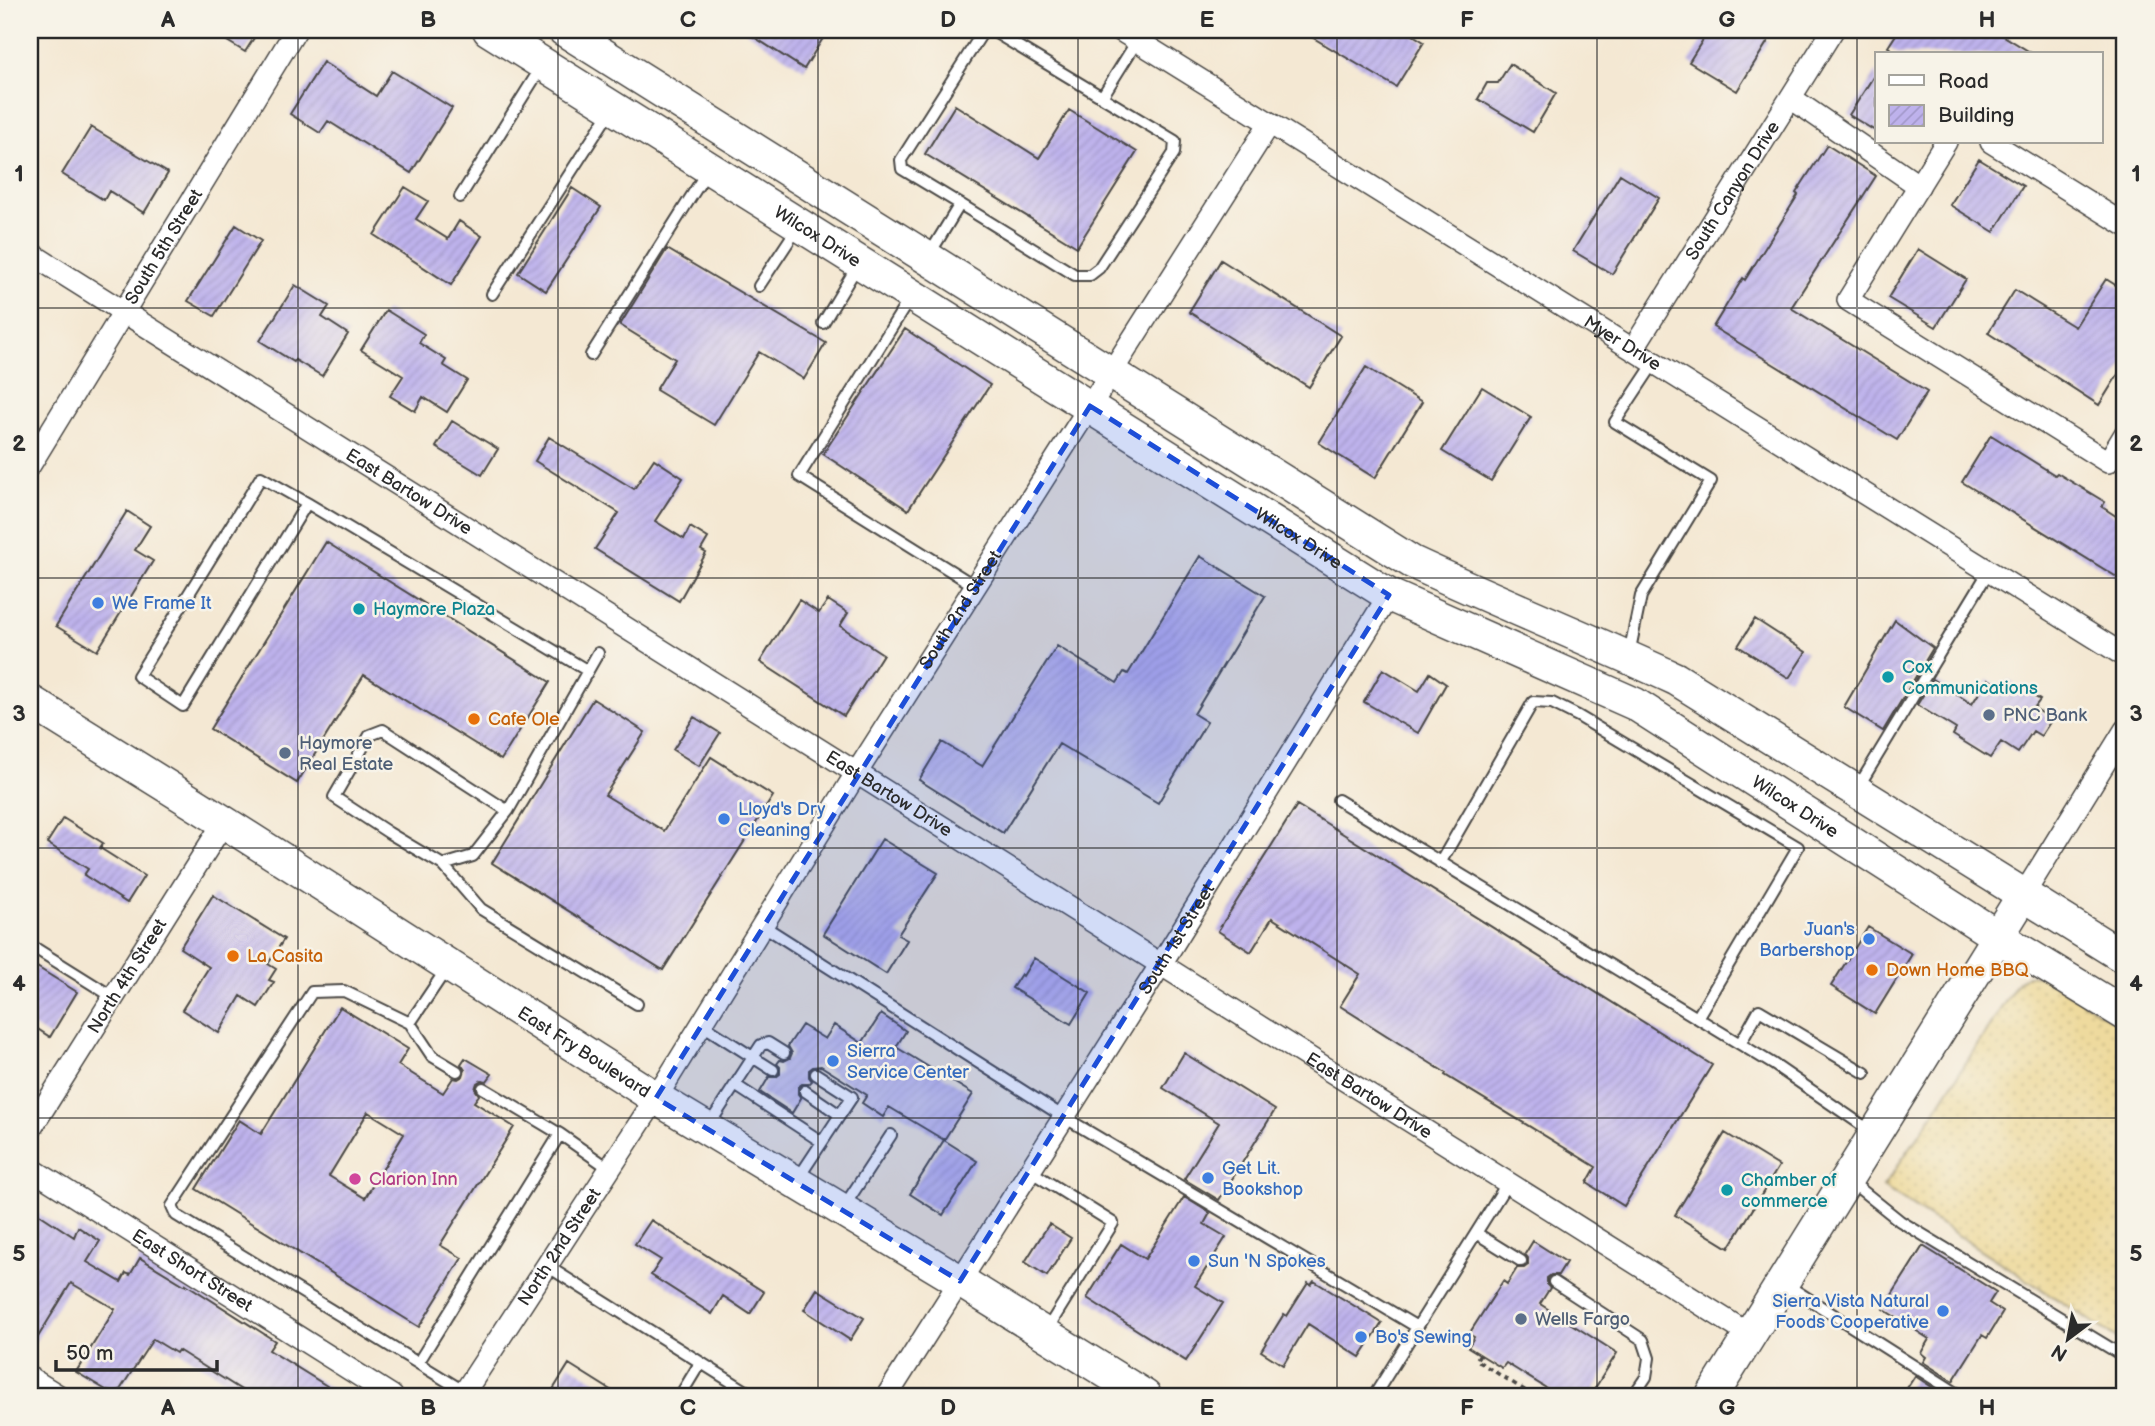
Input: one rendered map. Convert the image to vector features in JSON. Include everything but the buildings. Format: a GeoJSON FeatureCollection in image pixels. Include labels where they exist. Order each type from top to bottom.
{"type":"FeatureCollection","features":[{"type":"Feature","properties":{"kind":"street","name":"South 5th Street"},"geometry":{"type":"LineString","coordinates":[[30,465],[296,30]]}},
{"type":"Feature","properties":{"kind":"street","name":"Wilcox Drive"},"geometry":{"type":"LineString","coordinates":[[489,30],[1389,595],[1635,704],[1997,936],[2125,1014]]}},
{"type":"Feature","properties":{"kind":"street"},"geometry":{"type":"LineString","coordinates":[[564,30],[1412,562],[1676,679],[2125,958]]}},
{"type":"Feature","properties":{"kind":"street","name":"South Canyon Drive"},"geometry":{"type":"LineString","coordinates":[[1633,349],[1833,30]]}},
{"type":"Feature","properties":{"kind":"street","name":"Myer Drive"},"geometry":{"type":"LineString","coordinates":[[1128,35],[2125,656]]}},
{"type":"Feature","properties":{"kind":"street"},"geometry":{"type":"LineString","coordinates":[[1791,98],[1919,186]]}},
{"type":"Feature","properties":{"kind":"street","name":"South 2nd Street"},"geometry":{"type":"LineString","coordinates":[[656,1098],[857,772],[1270,123]]}},
{"type":"Feature","properties":{"kind":"street"},"geometry":{"type":"LineString","coordinates":[[1945,144],[1848,300],[2108,462],[2125,434]]}},
{"type":"Feature","properties":{"kind":"street"},"geometry":{"type":"LineString","coordinates":[[1994,144],[2125,225]]}},
{"type":"Feature","properties":{"kind":"street","name":"East Bartow Drive"},"geometry":{"type":"LineString","coordinates":[[30,253],[1750,1335]]}},
{"type":"Feature","properties":{"kind":"street","name":"South 1st Street"},"geometry":{"type":"LineString","coordinates":[[887,1396],[1161,964],[1389,595]]}},
{"type":"Feature","properties":{"kind":"street","name":"East Fry Boulevard"},"geometry":{"type":"LineString","coordinates":[[30,701],[656,1098],[1145,1396]]}},
{"type":"Feature","properties":{"kind":"street"},"geometry":{"type":"LineString","coordinates":[[1712,1396],[2125,730]]}},
{"type":"Feature","properties":{"kind":"street","name":"North 4th Street"},"geometry":{"type":"LineString","coordinates":[[30,1130],[224,822]]}},
{"type":"Feature","properties":{"kind":"street","name":"North 2nd Street"},"geometry":{"type":"LineString","coordinates":[[464,1394],[656,1098]]}},
{"type":"Feature","properties":{"kind":"street","name":"East Short Street"},"geometry":{"type":"LineString","coordinates":[[30,1168],[392,1396]]}},
{"type":"Feature","properties":{"kind":"street"},"geometry":{"type":"LineString","coordinates":[[30,1378],[59,1396]]}},
{"type":"Feature","properties":{"kind":"lane"},"geometry":{"type":"LineString","coordinates":[[984,30],[901,160],[902,169],[1075,275],[1090,275],[1100,268],[1174,153],[1175,141],[991,30]]}},
{"type":"Feature","properties":{"kind":"lane"},"geometry":{"type":"LineString","coordinates":[[1102,97],[1128,35]]}},
{"type":"Feature","properties":{"kind":"lane"},"geometry":{"type":"LineString","coordinates":[[460,197],[543,64]]}},
{"type":"Feature","properties":{"kind":"lane"},"geometry":{"type":"LineString","coordinates":[[492,294],[613,107]]}},
{"type":"Feature","properties":{"kind":"lane"},"geometry":{"type":"LineString","coordinates":[[591,355],[709,168]]}},
{"type":"Feature","properties":{"kind":"lane"},"geometry":{"type":"LineString","coordinates":[[927,257],[960,204]]}},
{"type":"Feature","properties":{"kind":"lane"},"geometry":{"type":"LineString","coordinates":[[759,286],[800,225]]}},
{"type":"Feature","properties":{"kind":"lane"},"geometry":{"type":"LineString","coordinates":[[823,323],[860,262]]}},
{"type":"Feature","properties":{"kind":"lane"},"geometry":{"type":"LineString","coordinates":[[912,295],[799,476],[975,586]]}},
{"type":"Feature","properties":{"kind":"lane"},"geometry":{"type":"LineString","coordinates":[[1629,657],[1641,596],[1711,481],[1615,422],[1654,363]]}},
{"type":"Feature","properties":{"kind":"lane"},"geometry":{"type":"LineString","coordinates":[[307,503],[183,706],[138,676],[261,477],[307,503],[588,671]]}},
{"type":"Feature","properties":{"kind":"lane"},"geometry":{"type":"LineString","coordinates":[[1855,791],[1989,571]]}},
{"type":"Feature","properties":{"kind":"lane"},"geometry":{"type":"LineString","coordinates":[[443,865],[473,856],[509,811],[598,653]]}},
{"type":"Feature","properties":{"kind":"lane"},"geometry":{"type":"LineString","coordinates":[[1440,863],[1533,702],[1552,703],[1578,716],[1798,847],[1697,1018]]}},
{"type":"Feature","properties":{"kind":"lane"},"geometry":{"type":"LineString","coordinates":[[509,811],[383,730],[370,735],[334,797],[443,865],[481,909],[637,1004]]}},
{"type":"Feature","properties":{"kind":"lane"},"geometry":{"type":"LineString","coordinates":[[1338,800],[1773,1064],[1874,1134]]}},
{"type":"Feature","properties":{"kind":"lane"},"geometry":{"type":"LineString","coordinates":[[762,925],[1064,1117],[1417,1327]]}},
{"type":"Feature","properties":{"kind":"lane"},"geometry":{"type":"LineString","coordinates":[[30,945],[113,997]]}},
{"type":"Feature","properties":{"kind":"lane"},"geometry":{"type":"LineString","coordinates":[[410,1023],[449,965]]}},
{"type":"Feature","properties":{"kind":"lane"},"geometry":{"type":"LineString","coordinates":[[457,1071],[432,1056],[410,1023],[344,991],[312,992],[172,1206],[176,1215],[464,1394]]}},
{"type":"Feature","properties":{"kind":"lane"},"geometry":{"type":"LineString","coordinates":[[1740,1044],[1759,1010],[1865,1073]]}},
{"type":"Feature","properties":{"kind":"lane"},"geometry":{"type":"LineString","coordinates":[[701,1024],[774,1070]]}},
{"type":"Feature","properties":{"kind":"lane"},"geometry":{"type":"LineString","coordinates":[[707,1128],[761,1045],[768,1043],[785,1053]]}},
{"type":"Feature","properties":{"kind":"lane"},"geometry":{"type":"LineString","coordinates":[[796,1182],[852,1097],[816,1074]]}},
{"type":"Feature","properties":{"kind":"lane"},"geometry":{"type":"LineString","coordinates":[[735,1085],[822,1142]]}},
{"type":"Feature","properties":{"kind":"lane"},"geometry":{"type":"LineString","coordinates":[[483,1088],[560,1134],[610,1169]]}},
{"type":"Feature","properties":{"kind":"lane"},"geometry":{"type":"LineString","coordinates":[[805,1091],[841,1115]]}},
{"type":"Feature","properties":{"kind":"lane"},"geometry":{"type":"LineString","coordinates":[[418,1363],[560,1134]]}},
{"type":"Feature","properties":{"kind":"lane"},"geometry":{"type":"LineString","coordinates":[[842,1210],[891,1135]]}},
{"type":"Feature","properties":{"kind":"lane"},"geometry":{"type":"LineString","coordinates":[[1030,1171],[1113,1223],[1044,1333]]}},
{"type":"Feature","properties":{"kind":"lane"},"geometry":{"type":"LineString","coordinates":[[1847,1179],[1900,1221],[2125,1357]]}},
{"type":"Feature","properties":{"kind":"lane"},"geometry":{"type":"LineString","coordinates":[[1374,1396],[1508,1182]]}},
{"type":"Feature","properties":{"kind":"lane"},"geometry":{"type":"LineString","coordinates":[[1476,1233],[1521,1261]]}},
{"type":"Feature","properties":{"kind":"lane"},"geometry":{"type":"LineString","coordinates":[[547,1266],[754,1396]]}},
{"type":"Feature","properties":{"kind":"lane"},"geometry":{"type":"LineString","coordinates":[[1554,1282],[1643,1340],[1649,1358],[1646,1377],[1633,1396]]}},
{"type":"Feature","properties":{"kind":"lane"},"geometry":{"type":"LineString","coordinates":[[1782,1283],[1961,1396]]}},
{"type":"Feature","properties":{"kind":"lane"},"geometry":{"type":"LineString","coordinates":[[680,1396],[700,1363]]}},
{"type":"Feature","properties":{"kind":"path"},"geometry":{"type":"LineString","coordinates":[[1480,1354],[1476,1360],[1534,1396]]}},
{"type":"Feature","properties":{"kind":"highlighted area"},"geometry":{"type":"Polygon","coordinates":[[[1090,406],[1389,595],[960,1281],[656,1098],[1090,406]]]}},
{"type":"Feature","properties":{"kind":"sand"},"geometry":{"type":"Polygon","coordinates":[[[2027,975],[2040,976],[2125,1028],[2125,1343],[1883,1187],[2018,982],[2027,975]]]}},
{"type":"Feature","properties":{"kind":"place","name":"We Frame It"},"geometry":{"type":"Point","coordinates":[98,603]}},
{"type":"Feature","properties":{"kind":"place","name":"Haymore Plaza"},"geometry":{"type":"Point","coordinates":[359,609]}},
{"type":"Feature","properties":{"kind":"place","name":"Cox Communications"},"geometry":{"type":"Point","coordinates":[1888,677]}},
{"type":"Feature","properties":{"kind":"place","name":"PNC Bank"},"geometry":{"type":"Point","coordinates":[1989,715]}},
{"type":"Feature","properties":{"kind":"place","name":"Cafe Ole"},"geometry":{"type":"Point","coordinates":[474,719]}},
{"type":"Feature","properties":{"kind":"place","name":"Haymore Real Estate"},"geometry":{"type":"Point","coordinates":[285,753]}},
{"type":"Feature","properties":{"kind":"place","name":"Lloyd's Dry Cleaning"},"geometry":{"type":"Point","coordinates":[724,819]}},
{"type":"Feature","properties":{"kind":"place","name":"Juan's Barbershop"},"geometry":{"type":"Point","coordinates":[1869,939]}},
{"type":"Feature","properties":{"kind":"place","name":"La Casita"},"geometry":{"type":"Point","coordinates":[233,956]}},
{"type":"Feature","properties":{"kind":"place","name":"Down Home BBQ"},"geometry":{"type":"Point","coordinates":[1872,970]}},
{"type":"Feature","properties":{"kind":"place","name":"Sierra Service Center"},"geometry":{"type":"Point","coordinates":[833,1061]}},
{"type":"Feature","properties":{"kind":"place","name":"Get Lit. Bookshop"},"geometry":{"type":"Point","coordinates":[1208,1178]}},
{"type":"Feature","properties":{"kind":"place","name":"Clarion Inn"},"geometry":{"type":"Point","coordinates":[355,1179]}},
{"type":"Feature","properties":{"kind":"place","name":"Chamber of commerce"},"geometry":{"type":"Point","coordinates":[1727,1190]}},
{"type":"Feature","properties":{"kind":"place","name":"Sun 'N Spokes"},"geometry":{"type":"Point","coordinates":[1194,1261]}},
{"type":"Feature","properties":{"kind":"place","name":"Sierra Vista Natural Foods Cooperative"},"geometry":{"type":"Point","coordinates":[1943,1311]}},
{"type":"Feature","properties":{"kind":"place","name":"Wells Fargo"},"geometry":{"type":"Point","coordinates":[1521,1319]}},
{"type":"Feature","properties":{"kind":"place","name":"Bo's Sewing"},"geometry":{"type":"Point","coordinates":[1361,1337]}}]}
